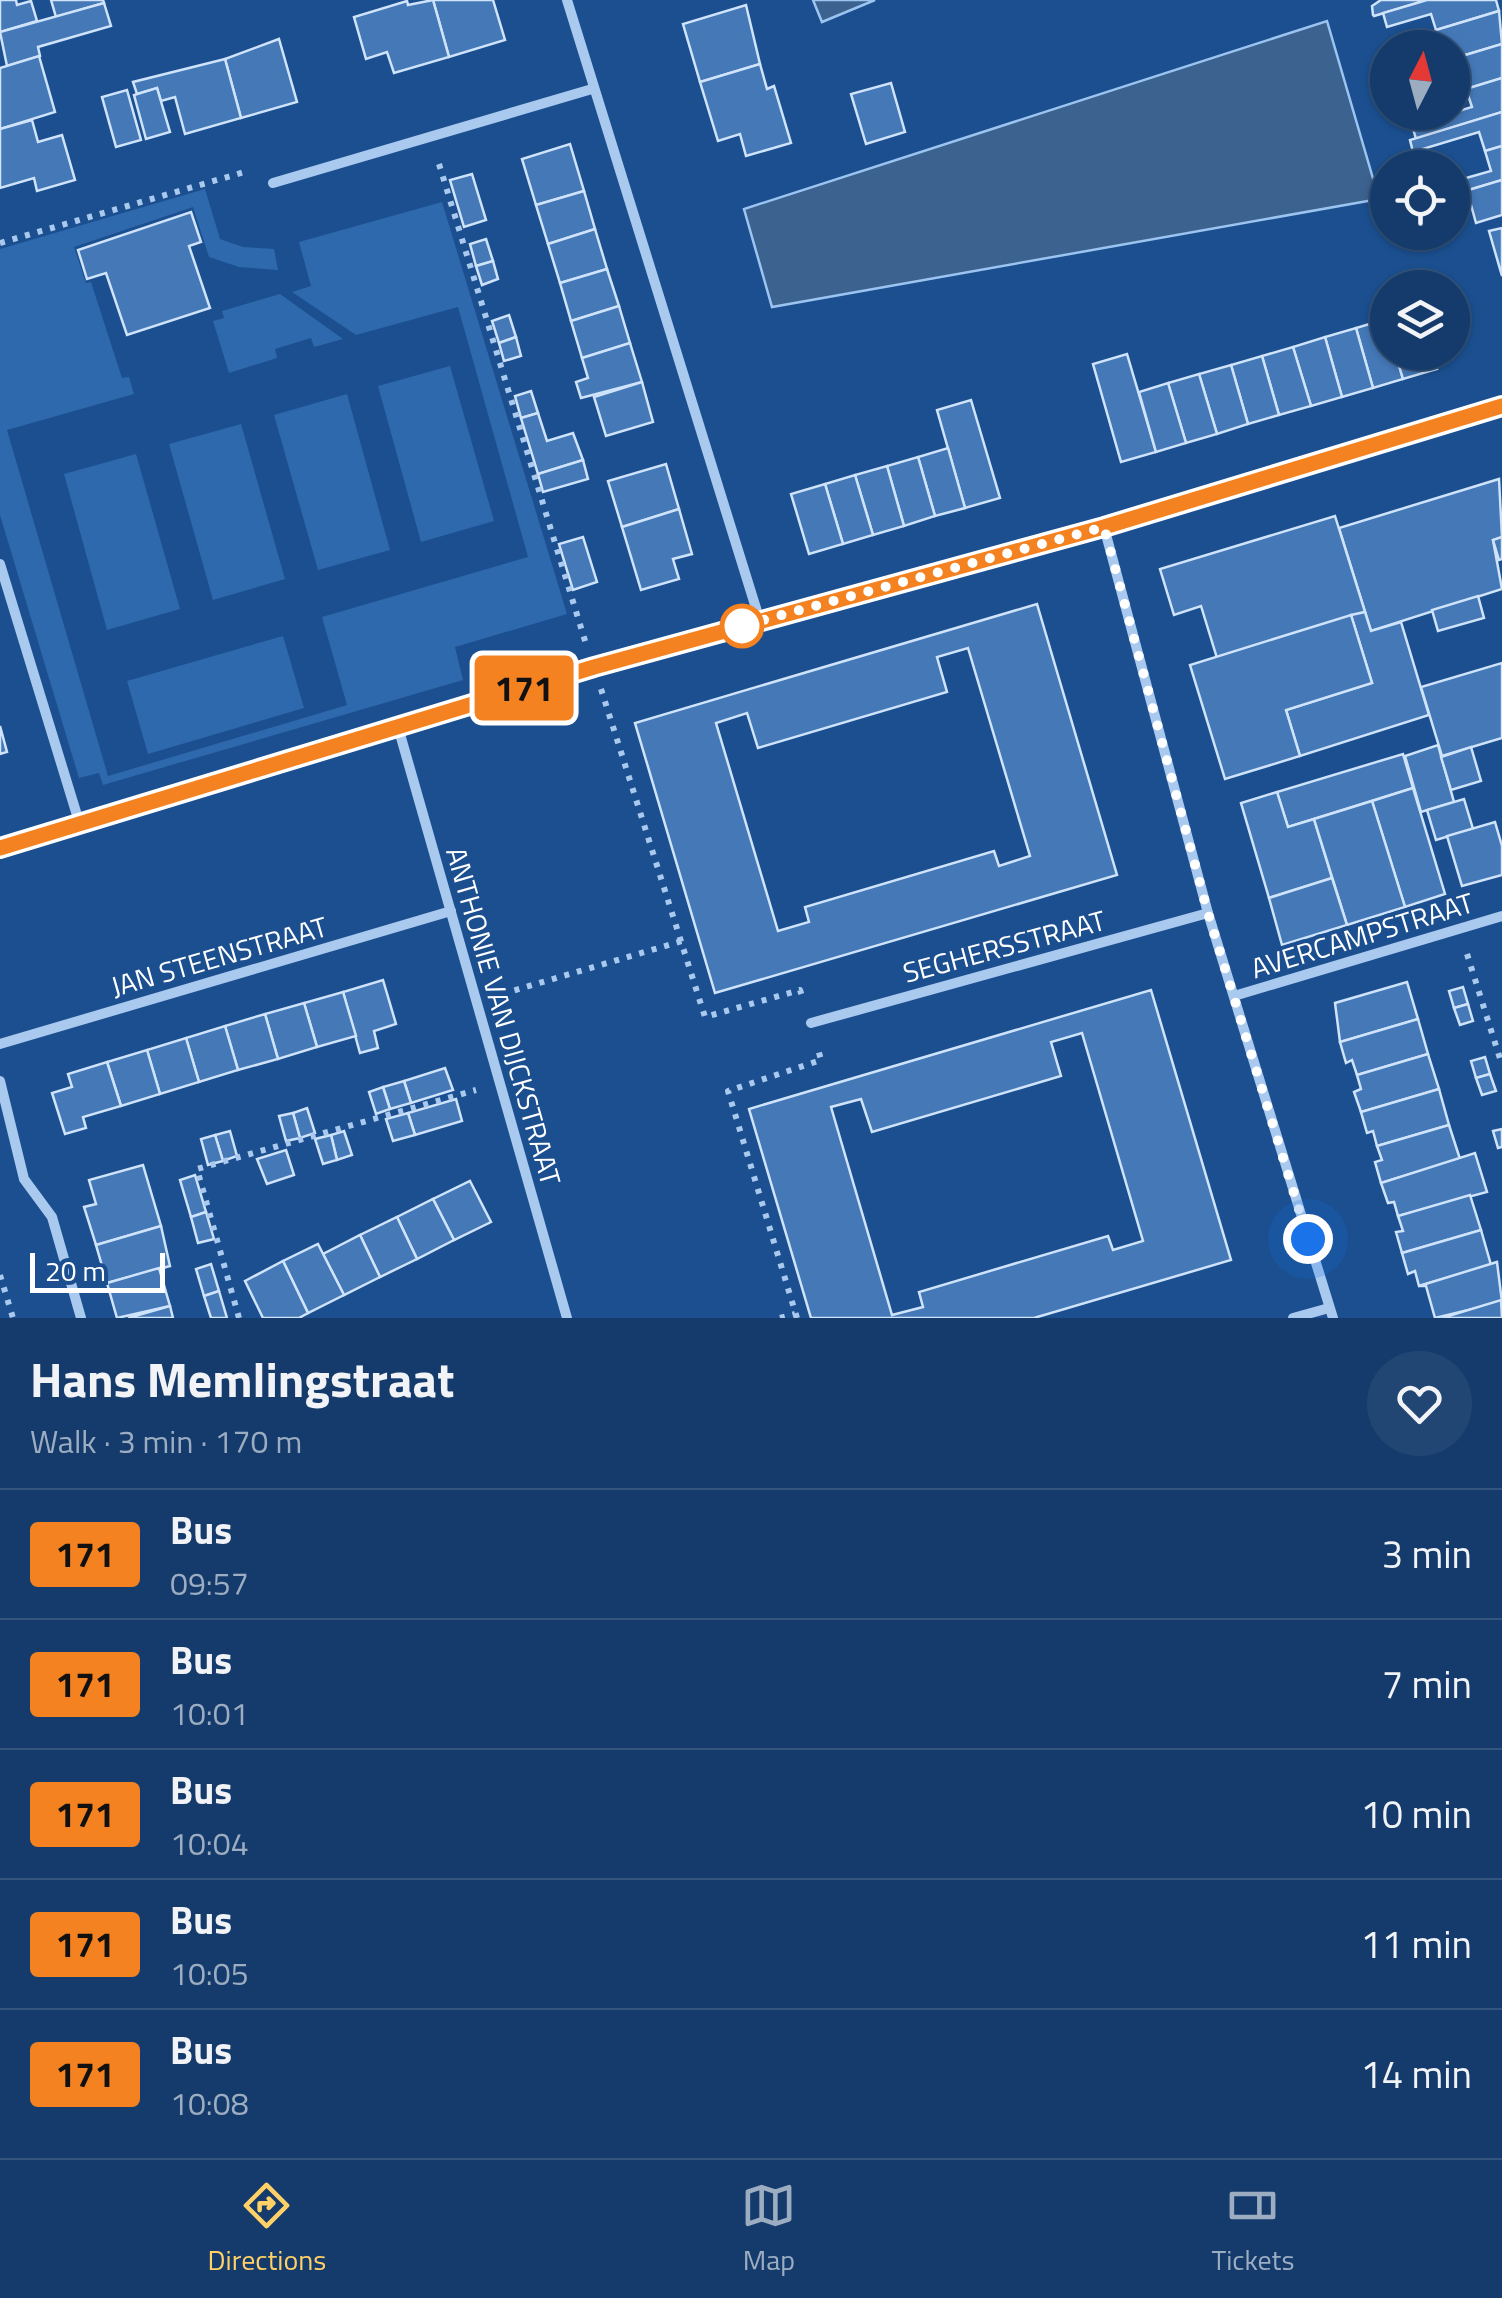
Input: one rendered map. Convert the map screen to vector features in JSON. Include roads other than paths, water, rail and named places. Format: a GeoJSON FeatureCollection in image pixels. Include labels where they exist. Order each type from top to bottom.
{"type":"FeatureCollection","features":[{"type":"Feature","properties":{"kind":"street"},"geometry":{"type":"LineString","coordinates":[[567,0],[760,621]]}},
{"type":"Feature","properties":{"kind":"street"},"geometry":{"type":"LineString","coordinates":[[273,184],[592,89]]}},
{"type":"Feature","properties":{"kind":"street"},"geometry":{"type":"LineString","coordinates":[[0,848],[594,667],[1104,527],[1502,406]]}},
{"type":"Feature","properties":{"kind":"street"},"geometry":{"type":"LineString","coordinates":[[1104,527],[1208,913],[1331,1313],[1293,1318]]}},
{"type":"Feature","properties":{"kind":"street"},"geometry":{"type":"LineString","coordinates":[[0,564],[80,825]]}},
{"type":"Feature","properties":{"kind":"street","name":"ANTHONIE VAN DIJCKSTRAAT"},"geometry":{"type":"LineString","coordinates":[[398,727],[567,1318]]}},
{"type":"Feature","properties":{"kind":"street","name":"JAN STEENSTRAAT"},"geometry":{"type":"LineString","coordinates":[[0,1044],[451,911]]}},
{"type":"Feature","properties":{"kind":"street","name":"SEGHERSSTRAAT"},"geometry":{"type":"LineString","coordinates":[[812,1022],[1208,913]]}},
{"type":"Feature","properties":{"kind":"street","name":"AVERCAMPSTRAAT"},"geometry":{"type":"LineString","coordinates":[[1234,996],[1502,916]]}},
{"type":"Feature","properties":{"kind":"street"},"geometry":{"type":"LineString","coordinates":[[0,1082],[24,1179],[52,1217],[81,1318]]}}]}
